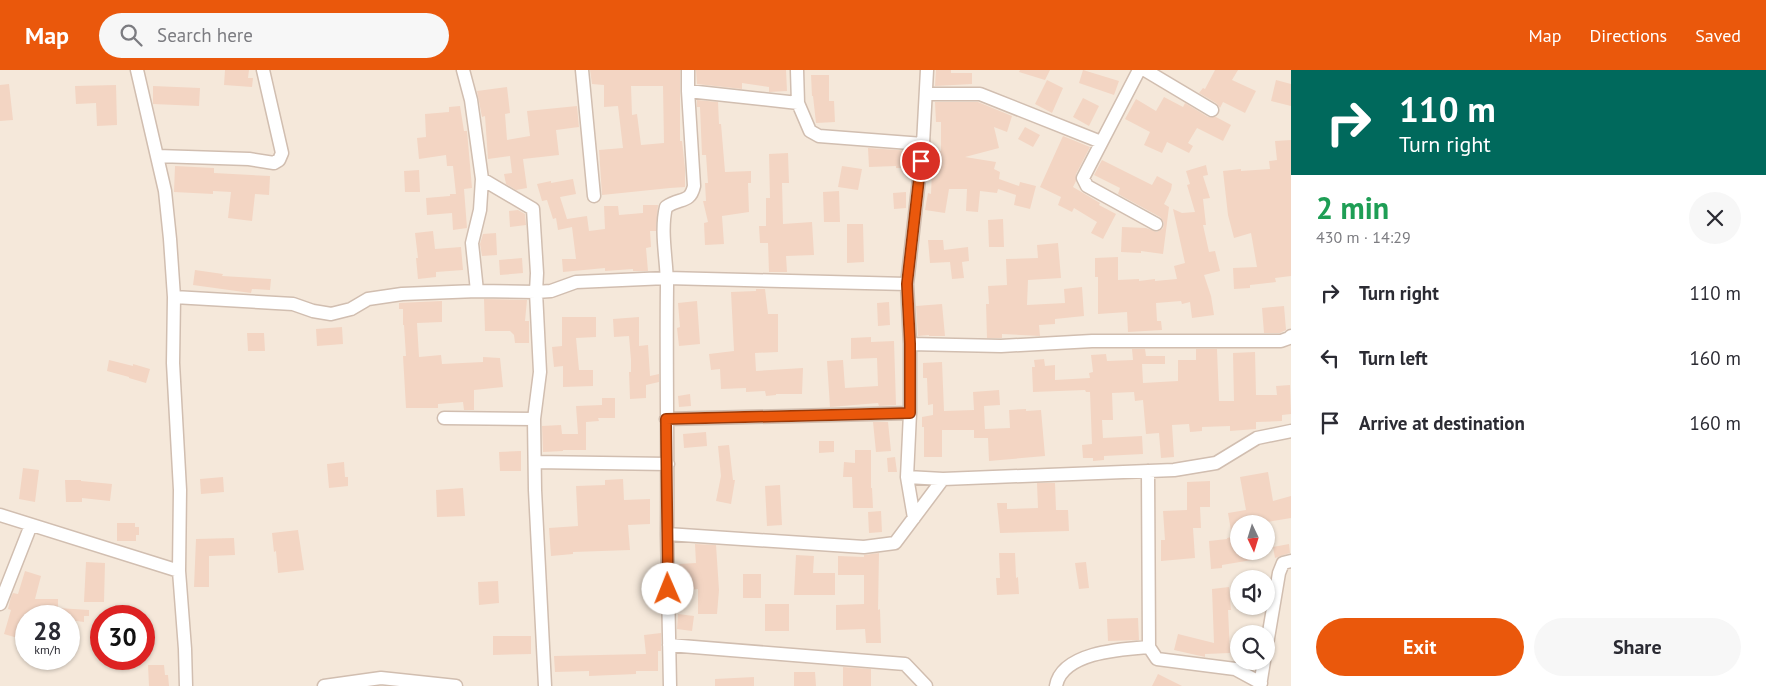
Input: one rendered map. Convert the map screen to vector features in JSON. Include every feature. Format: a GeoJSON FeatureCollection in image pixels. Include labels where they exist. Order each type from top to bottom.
{"type":"FeatureCollection","features":[{"type":"Feature","properties":{"kind":"street"},"geometry":{"type":"LineString","coordinates":[[137,70],[165,192],[174,297],[173,362],[180,490],[179,571],[186,686]]}},
{"type":"Feature","properties":{"kind":"street"},"geometry":{"type":"LineString","coordinates":[[157,156],[249,159],[274,163],[280,160],[282,153],[262,70]]}},
{"type":"Feature","properties":{"kind":"street"},"geometry":{"type":"LineString","coordinates":[[464,70],[471,100],[482,179],[480,210],[472,242],[477,291]]}},
{"type":"Feature","properties":{"kind":"street"},"geometry":{"type":"LineString","coordinates":[[582,70],[594,196]]}},
{"type":"Feature","properties":{"kind":"street"},"geometry":{"type":"LineString","coordinates":[[670,686],[666,419],[667,278],[664,217],[666,207],[674,201],[686,199],[692,194],[694,186],[688,70]]}},
{"type":"Feature","properties":{"kind":"street"},"geometry":{"type":"LineString","coordinates":[[797,70],[798,103],[810,132],[819,136],[923,144]]}},
{"type":"Feature","properties":{"kind":"street"},"geometry":{"type":"LineString","coordinates":[[914,518],[908,477],[910,344],[907,284],[923,144],[927,70]]}},
{"type":"Feature","properties":{"kind":"street"},"geometry":{"type":"LineString","coordinates":[[1139,70],[1083,178],[1088,186],[1156,224]]}},
{"type":"Feature","properties":{"kind":"street"},"geometry":{"type":"LineString","coordinates":[[1145,70],[1212,110]]}},
{"type":"Feature","properties":{"kind":"street"},"geometry":{"type":"LineString","coordinates":[[688,91],[798,103]]}},
{"type":"Feature","properties":{"kind":"street"},"geometry":{"type":"LineString","coordinates":[[927,94],[980,94],[989,96],[1101,142]]}},
{"type":"Feature","properties":{"kind":"street"},"geometry":{"type":"LineString","coordinates":[[482,179],[533,209],[540,372],[534,419],[535,462],[545,686]]}},
{"type":"Feature","properties":{"kind":"street"},"geometry":{"type":"LineString","coordinates":[[174,297],[293,304],[313,311],[331,314],[351,308],[368,299],[402,294],[551,291],[576,282],[667,278],[907,284]]}},
{"type":"Feature","properties":{"kind":"street"},"geometry":{"type":"LineString","coordinates":[[910,344],[1001,346],[1092,341],[1281,341],[1291,336]]}},
{"type":"Feature","properties":{"kind":"street"},"geometry":{"type":"LineString","coordinates":[[666,419],[910,413]]}},
{"type":"Feature","properties":{"kind":"street"},"geometry":{"type":"LineString","coordinates":[[444,418],[534,419]]}},
{"type":"Feature","properties":{"kind":"street"},"geometry":{"type":"LineString","coordinates":[[908,477],[943,479],[1174,470],[1216,463],[1258,438],[1291,432]]}},
{"type":"Feature","properties":{"kind":"street"},"geometry":{"type":"LineString","coordinates":[[535,462],[668,464]]}},
{"type":"Feature","properties":{"kind":"street"},"geometry":{"type":"LineString","coordinates":[[1148,471],[1149,647],[1157,659],[1235,669],[1260,684],[1262,670]]}},
{"type":"Feature","properties":{"kind":"street"},"geometry":{"type":"LineString","coordinates":[[668,534],[864,546],[895,543],[943,479]]}},
{"type":"Feature","properties":{"kind":"street"},"geometry":{"type":"LineString","coordinates":[[0,515],[179,571]]}},
{"type":"Feature","properties":{"kind":"street"},"geometry":{"type":"LineString","coordinates":[[0,604],[31,525]]}},
{"type":"Feature","properties":{"kind":"street"},"geometry":{"type":"LineString","coordinates":[[1270,625],[1279,573],[1283,562],[1291,561]]}},
{"type":"Feature","properties":{"kind":"street"},"geometry":{"type":"LineString","coordinates":[[669,645],[905,664],[926,686]]}},
{"type":"Feature","properties":{"kind":"street"},"geometry":{"type":"LineString","coordinates":[[1056,686],[1057,680],[1063,672],[1075,662],[1092,654],[1149,647]]}},
{"type":"Feature","properties":{"kind":"street"},"geometry":{"type":"LineString","coordinates":[[324,686],[381,678],[456,686]]}},
{"type":"Feature","properties":{"kind":"shaded area"},"geometry":{"type":"Polygon","coordinates":[[[0,70],[1291,70],[1291,686],[0,686],[0,70]]]}},
{"type":"Feature","properties":{"kind":"building"},"geometry":{"type":"Polygon","coordinates":[[[225,70],[249,70],[248,78],[253,78],[252,87],[224,85],[225,70]]]}},
{"type":"Feature","properties":{"kind":"building"},"geometry":{"type":"Polygon","coordinates":[[[590,70],[680,70],[680,141],[682,141],[685,168],[685,187],[602,195],[599,150],[623,148],[618,106],[604,107],[604,85],[592,84],[590,70]],[[631,86],[632,115],[637,114],[641,145],[664,143],[663,86],[631,86]]]}},
{"type":"Feature","properties":{"kind":"building"},"geometry":{"type":"Polygon","coordinates":[[[696,70],[786,70],[787,91],[769,92],[769,87],[742,83],[742,89],[697,84],[696,70]]]}},
{"type":"Feature","properties":{"kind":"building"},"geometry":{"type":"Polygon","coordinates":[[[936,70],[951,70],[951,73],[972,73],[972,84],[935,86],[936,70]]]}},
{"type":"Feature","properties":{"kind":"building"},"geometry":{"type":"Polygon","coordinates":[[[1020,70],[1050,70],[1045,80],[1019,72],[1020,70]]]}},
{"type":"Feature","properties":{"kind":"building"},"geometry":{"type":"Polygon","coordinates":[[[1083,70],[1119,81],[1114,95],[1079,83],[1083,70]]]}},
{"type":"Feature","properties":{"kind":"building"},"geometry":{"type":"Polygon","coordinates":[[[1215,70],[1238,70],[1232,80],[1256,91],[1245,113],[1223,102],[1220,108],[1216,103],[1199,93],[1203,88],[1205,89],[1215,70]]]}},
{"type":"Feature","properties":{"kind":"building"},"geometry":{"type":"Polygon","coordinates":[[[811,75],[829,75],[829,101],[834,101],[835,122],[816,123],[811,75]]]}},
{"type":"Feature","properties":{"kind":"building"},"geometry":{"type":"Polygon","coordinates":[[[1047,80],[1063,88],[1052,113],[1035,104],[1047,80]]]}},
{"type":"Feature","properties":{"kind":"building"},"geometry":{"type":"Polygon","coordinates":[[[1276,80],[1291,84],[1291,106],[1271,101],[1276,80]]]}},
{"type":"Feature","properties":{"kind":"building"},"geometry":{"type":"Polygon","coordinates":[[[9,84],[13,120],[0,121],[0,85],[9,84]]]}},
{"type":"Feature","properties":{"kind":"building"},"geometry":{"type":"Polygon","coordinates":[[[116,85],[117,125],[97,126],[96,103],[76,104],[75,86],[116,85]]]}},
{"type":"Feature","properties":{"kind":"building"},"geometry":{"type":"Polygon","coordinates":[[[153,86],[200,88],[199,106],[153,104],[153,86]]]}},
{"type":"Feature","properties":{"kind":"building"},"geometry":{"type":"Polygon","coordinates":[[[507,87],[510,113],[505,114],[507,140],[530,136],[527,111],[577,106],[579,127],[556,130],[559,155],[523,159],[527,188],[516,190],[506,184],[504,174],[512,173],[510,156],[488,159],[485,116],[482,117],[477,91],[507,87]]]}},
{"type":"Feature","properties":{"kind":"building"},"geometry":{"type":"Polygon","coordinates":[[[1164,97],[1183,107],[1185,103],[1208,117],[1216,117],[1231,125],[1223,141],[1197,128],[1188,143],[1193,146],[1189,153],[1167,142],[1162,153],[1144,145],[1150,132],[1125,119],[1136,99],[1156,111],[1164,97]]]}},
{"type":"Feature","properties":{"kind":"building"},"geometry":{"type":"Polygon","coordinates":[[[1083,98],[1099,106],[1089,126],[1073,117],[1083,98]]]}},
{"type":"Feature","properties":{"kind":"building"},"geometry":{"type":"Polygon","coordinates":[[[697,100],[718,102],[725,172],[751,171],[751,183],[748,183],[749,212],[722,216],[724,244],[705,245],[704,223],[708,222],[703,201],[706,201],[705,183],[708,183],[706,155],[702,155],[700,107],[697,107],[697,100]]]}},
{"type":"Feature","properties":{"kind":"building"},"geometry":{"type":"Polygon","coordinates":[[[935,102],[978,102],[1012,116],[1007,132],[994,127],[999,148],[965,157],[996,162],[994,169],[1000,172],[999,179],[1019,186],[1020,182],[1036,186],[1030,209],[1014,205],[1016,195],[998,189],[997,193],[980,191],[978,212],[966,211],[967,189],[949,189],[945,213],[925,210],[928,193],[931,194],[932,170],[936,170],[936,150],[941,151],[941,122],[936,122],[935,102]]]}},
{"type":"Feature","properties":{"kind":"building"},"geometry":{"type":"Polygon","coordinates":[[[460,106],[464,131],[467,131],[472,188],[464,189],[467,228],[453,230],[452,213],[427,215],[426,198],[456,194],[453,166],[447,166],[446,155],[419,159],[417,138],[426,137],[425,114],[449,112],[449,107],[460,106]]]}},
{"type":"Feature","properties":{"kind":"building"},"geometry":{"type":"Polygon","coordinates":[[[1025,127],[1040,135],[1033,147],[1018,139],[1025,127]]]}},
{"type":"Feature","properties":{"kind":"building"},"geometry":{"type":"Polygon","coordinates":[[[1063,136],[1090,147],[1076,174],[1076,181],[1073,187],[1116,214],[1103,239],[1091,233],[1097,222],[1074,208],[1072,212],[1058,205],[1061,197],[1040,187],[1063,136]]]}},
{"type":"Feature","properties":{"kind":"building"},"geometry":{"type":"Polygon","coordinates":[[[1291,140],[1291,276],[1275,278],[1276,282],[1250,285],[1250,288],[1234,289],[1233,268],[1257,267],[1251,233],[1234,238],[1228,215],[1223,171],[1270,169],[1269,161],[1277,160],[1275,141],[1291,140]]]}},
{"type":"Feature","properties":{"kind":"building"},"geometry":{"type":"Polygon","coordinates":[[[868,148],[912,151],[912,168],[896,168],[896,166],[869,167],[868,148]]]}},
{"type":"Feature","properties":{"kind":"building"},"geometry":{"type":"Polygon","coordinates":[[[788,153],[789,183],[782,183],[783,224],[812,222],[814,255],[786,256],[787,272],[769,272],[768,243],[760,243],[759,226],[766,226],[766,198],[770,198],[769,154],[788,153]]]}},
{"type":"Feature","properties":{"kind":"building"},"geometry":{"type":"Polygon","coordinates":[[[1102,160],[1152,185],[1157,176],[1172,184],[1164,204],[1169,207],[1163,254],[1141,251],[1141,253],[1121,252],[1122,227],[1146,228],[1157,232],[1163,228],[1164,223],[1160,217],[1118,194],[1120,188],[1094,175],[1102,160]]]}},
{"type":"Feature","properties":{"kind":"building"},"geometry":{"type":"Polygon","coordinates":[[[1206,165],[1208,175],[1203,176],[1210,198],[1203,199],[1206,225],[1203,225],[1209,252],[1215,251],[1220,271],[1204,275],[1211,296],[1214,315],[1192,318],[1190,302],[1182,304],[1181,301],[1156,303],[1157,321],[1161,321],[1162,330],[1128,332],[1127,312],[1098,314],[1098,277],[1095,277],[1095,258],[1118,257],[1118,280],[1139,279],[1139,281],[1155,279],[1155,281],[1177,279],[1174,266],[1185,263],[1173,209],[1182,213],[1195,212],[1187,185],[1190,184],[1186,171],[1206,165]]]}},
{"type":"Feature","properties":{"kind":"building"},"geometry":{"type":"Polygon","coordinates":[[[175,166],[214,168],[214,173],[270,176],[269,195],[255,194],[252,221],[228,218],[231,192],[213,191],[213,194],[174,192],[175,166]]]}},
{"type":"Feature","properties":{"kind":"building"},"geometry":{"type":"Polygon","coordinates":[[[842,166],[862,169],[858,190],[838,187],[842,166]]]}},
{"type":"Feature","properties":{"kind":"building"},"geometry":{"type":"Polygon","coordinates":[[[419,170],[420,192],[405,192],[404,171],[419,170]]]}},
{"type":"Feature","properties":{"kind":"building"},"geometry":{"type":"Polygon","coordinates":[[[573,179],[576,194],[560,197],[567,219],[587,216],[589,231],[605,229],[604,206],[618,206],[619,215],[643,213],[643,205],[658,205],[656,231],[650,231],[651,247],[646,248],[648,271],[633,271],[633,269],[605,271],[605,268],[563,272],[562,259],[576,259],[572,227],[558,230],[556,218],[553,219],[547,200],[542,201],[537,184],[573,179]]]}},
{"type":"Feature","properties":{"kind":"building"},"geometry":{"type":"Polygon","coordinates":[[[839,191],[840,222],[824,222],[823,192],[839,191]]]}},
{"type":"Feature","properties":{"kind":"building"},"geometry":{"type":"Polygon","coordinates":[[[906,192],[906,208],[894,209],[893,193],[906,192]]]}},
{"type":"Feature","properties":{"kind":"building"},"geometry":{"type":"Polygon","coordinates":[[[518,210],[525,214],[526,225],[510,227],[509,211],[518,210]]]}},
{"type":"Feature","properties":{"kind":"building"},"geometry":{"type":"Polygon","coordinates":[[[1003,219],[1004,247],[989,247],[988,220],[1003,219]]]}},
{"type":"Feature","properties":{"kind":"building"},"geometry":{"type":"Polygon","coordinates":[[[847,224],[863,224],[864,262],[847,263],[847,224]]]}},
{"type":"Feature","properties":{"kind":"building"},"geometry":{"type":"Polygon","coordinates":[[[433,231],[435,249],[461,247],[463,270],[436,272],[436,277],[418,279],[415,233],[433,231]]]}},
{"type":"Feature","properties":{"kind":"building"},"geometry":{"type":"Polygon","coordinates":[[[496,233],[497,255],[482,256],[480,244],[483,234],[496,233]]]}},
{"type":"Feature","properties":{"kind":"building"},"geometry":{"type":"Polygon","coordinates":[[[928,240],[943,240],[944,250],[968,247],[969,261],[962,262],[964,278],[952,279],[950,262],[930,263],[928,240]]]}},
{"type":"Feature","properties":{"kind":"building"},"geometry":{"type":"Polygon","coordinates":[[[1058,243],[1061,278],[1028,280],[1027,305],[1065,303],[1064,289],[1082,287],[1084,316],[1055,319],[1055,324],[1039,325],[1040,336],[1002,334],[1002,338],[987,338],[986,304],[989,304],[988,286],[1007,285],[1006,259],[1038,258],[1037,245],[1058,243]]]}},
{"type":"Feature","properties":{"kind":"building"},"geometry":{"type":"Polygon","coordinates":[[[522,258],[523,273],[500,275],[499,260],[522,258]]]}},
{"type":"Feature","properties":{"kind":"building"},"geometry":{"type":"Polygon","coordinates":[[[195,270],[223,274],[222,276],[271,279],[270,290],[252,289],[251,293],[193,285],[195,270]]]}},
{"type":"Feature","properties":{"kind":"building"},"geometry":{"type":"Polygon","coordinates":[[[756,289],[765,289],[768,314],[778,314],[778,352],[755,353],[756,371],[803,368],[802,394],[766,396],[765,391],[746,392],[746,388],[721,389],[720,369],[711,370],[709,354],[734,351],[731,292],[756,291],[756,289]]]}},
{"type":"Feature","properties":{"kind":"building"},"geometry":{"type":"Polygon","coordinates":[[[484,299],[527,300],[525,321],[529,321],[529,343],[515,343],[514,335],[510,331],[485,331],[484,299]]]}},
{"type":"Feature","properties":{"kind":"building"},"geometry":{"type":"Polygon","coordinates":[[[442,301],[442,322],[417,323],[419,357],[441,355],[442,364],[483,362],[483,357],[500,358],[503,387],[474,390],[474,410],[464,410],[463,402],[438,404],[438,408],[406,408],[403,356],[406,356],[403,309],[399,309],[399,303],[442,301]]]}},
{"type":"Feature","properties":{"kind":"building"},"geometry":{"type":"Polygon","coordinates":[[[697,301],[700,344],[679,346],[677,328],[680,327],[678,303],[697,301]]]}},
{"type":"Feature","properties":{"kind":"building"},"geometry":{"type":"Polygon","coordinates":[[[889,302],[890,325],[878,326],[877,303],[889,302]]]}},
{"type":"Feature","properties":{"kind":"building"},"geometry":{"type":"Polygon","coordinates":[[[942,304],[945,336],[918,336],[916,306],[942,304]]]}},
{"type":"Feature","properties":{"kind":"building"},"geometry":{"type":"Polygon","coordinates":[[[1284,306],[1286,330],[1280,333],[1264,333],[1262,308],[1284,306]]]}},
{"type":"Feature","properties":{"kind":"building"},"geometry":{"type":"Polygon","coordinates":[[[562,317],[596,317],[596,337],[576,338],[579,370],[593,370],[593,386],[563,387],[563,366],[554,367],[552,347],[562,346],[562,317]]]}},
{"type":"Feature","properties":{"kind":"building"},"geometry":{"type":"Polygon","coordinates":[[[639,317],[639,346],[648,345],[650,376],[659,374],[659,382],[646,385],[646,398],[630,399],[629,372],[631,372],[631,360],[629,336],[614,337],[613,319],[639,317]]]}},
{"type":"Feature","properties":{"kind":"building"},"geometry":{"type":"Polygon","coordinates":[[[342,327],[343,344],[317,346],[316,329],[342,327]]]}},
{"type":"Feature","properties":{"kind":"building"},"geometry":{"type":"Polygon","coordinates":[[[247,333],[264,333],[265,351],[248,351],[247,333]]]}},
{"type":"Feature","properties":{"kind":"building"},"geometry":{"type":"Polygon","coordinates":[[[871,337],[871,342],[894,341],[896,405],[879,406],[878,403],[830,407],[827,361],[843,360],[845,388],[878,386],[877,358],[851,359],[851,338],[871,337]]]}},
{"type":"Feature","properties":{"kind":"building"},"geometry":{"type":"Polygon","coordinates":[[[1132,349],[1145,349],[1146,356],[1165,356],[1165,364],[1142,364],[1143,383],[1178,381],[1178,360],[1196,360],[1196,349],[1217,349],[1219,401],[1234,401],[1233,353],[1255,352],[1256,395],[1277,395],[1276,386],[1290,385],[1291,414],[1282,415],[1282,421],[1256,422],[1256,429],[1230,431],[1230,426],[1202,427],[1202,431],[1190,432],[1189,424],[1172,425],[1174,457],[1161,458],[1159,433],[1146,434],[1143,400],[1135,401],[1134,392],[1112,393],[1113,420],[1102,420],[1103,438],[1142,436],[1143,454],[1104,456],[1104,460],[1093,461],[1093,458],[1083,458],[1082,445],[1092,444],[1090,392],[1085,390],[1033,392],[1032,367],[1035,367],[1034,360],[1044,359],[1045,366],[1055,365],[1055,380],[1090,378],[1089,373],[1093,372],[1091,355],[1106,354],[1107,361],[1133,360],[1132,349]]]}},
{"type":"Feature","properties":{"kind":"building"},"geometry":{"type":"Polygon","coordinates":[[[109,360],[150,369],[146,383],[107,371],[109,360]]]}},
{"type":"Feature","properties":{"kind":"building"},"geometry":{"type":"Polygon","coordinates":[[[942,362],[944,411],[974,410],[973,392],[999,390],[1000,405],[984,406],[985,429],[1010,428],[1009,410],[1041,410],[1045,456],[989,461],[988,438],[974,438],[974,430],[942,430],[942,457],[924,457],[922,417],[933,415],[933,404],[928,405],[927,378],[923,378],[923,363],[942,362]]]}},
{"type":"Feature","properties":{"kind":"building"},"geometry":{"type":"Polygon","coordinates":[[[690,394],[691,406],[679,407],[678,396],[690,394]]]}},
{"type":"Feature","properties":{"kind":"building"},"geometry":{"type":"Polygon","coordinates":[[[602,398],[615,398],[615,418],[598,418],[599,421],[586,422],[586,450],[543,452],[542,426],[561,425],[562,434],[578,434],[576,406],[602,405],[602,398]]]}},
{"type":"Feature","properties":{"kind":"building"},"geometry":{"type":"Polygon","coordinates":[[[873,422],[888,422],[891,451],[876,452],[873,422]]]}},
{"type":"Feature","properties":{"kind":"building"},"geometry":{"type":"Polygon","coordinates":[[[706,432],[707,446],[684,448],[683,434],[706,432]]]}},
{"type":"Feature","properties":{"kind":"building"},"geometry":{"type":"Polygon","coordinates":[[[819,441],[834,441],[834,452],[819,453],[819,441]]]}},
{"type":"Feature","properties":{"kind":"building"},"geometry":{"type":"Polygon","coordinates":[[[729,445],[733,480],[735,480],[731,504],[716,501],[721,476],[718,446],[729,445]]]}},
{"type":"Feature","properties":{"kind":"building"},"geometry":{"type":"Polygon","coordinates":[[[855,450],[871,450],[873,508],[853,508],[852,477],[843,477],[844,462],[855,463],[855,450]]]}},
{"type":"Feature","properties":{"kind":"building"},"geometry":{"type":"Polygon","coordinates":[[[521,451],[521,471],[500,471],[499,452],[521,451]]]}},
{"type":"Feature","properties":{"kind":"building"},"geometry":{"type":"Polygon","coordinates":[[[895,457],[897,472],[888,472],[887,458],[895,457]]]}},
{"type":"Feature","properties":{"kind":"building"},"geometry":{"type":"Polygon","coordinates":[[[344,462],[348,486],[329,488],[327,464],[344,462]]]}},
{"type":"Feature","properties":{"kind":"building"},"geometry":{"type":"Polygon","coordinates":[[[23,468],[39,470],[35,502],[19,499],[23,468]]]}},
{"type":"Feature","properties":{"kind":"building"},"geometry":{"type":"Polygon","coordinates":[[[1268,472],[1273,501],[1291,496],[1291,518],[1275,521],[1275,515],[1230,515],[1230,525],[1228,513],[1246,510],[1240,477],[1268,472]]]}},
{"type":"Feature","properties":{"kind":"building"},"geometry":{"type":"Polygon","coordinates":[[[223,477],[224,492],[201,494],[200,479],[223,477]]]}},
{"type":"Feature","properties":{"kind":"building"},"geometry":{"type":"Polygon","coordinates":[[[623,479],[624,500],[650,499],[650,524],[628,525],[630,550],[573,552],[573,554],[551,556],[549,528],[578,526],[576,486],[605,485],[605,480],[623,479]]]}},
{"type":"Feature","properties":{"kind":"building"},"geometry":{"type":"Polygon","coordinates":[[[65,480],[112,484],[110,501],[82,498],[82,502],[66,502],[65,480]]]}},
{"type":"Feature","properties":{"kind":"building"},"geometry":{"type":"Polygon","coordinates":[[[1210,481],[1210,507],[1200,507],[1201,528],[1193,528],[1195,558],[1161,561],[1161,540],[1165,540],[1163,511],[1187,510],[1187,482],[1210,481]]]}},
{"type":"Feature","properties":{"kind":"building"},"geometry":{"type":"Polygon","coordinates":[[[1037,483],[1055,483],[1056,510],[1068,510],[1069,531],[1000,533],[997,503],[1007,503],[1007,509],[1038,508],[1037,483]]]}},
{"type":"Feature","properties":{"kind":"building"},"geometry":{"type":"Polygon","coordinates":[[[780,485],[782,525],[767,526],[765,486],[780,485]]]}},
{"type":"Feature","properties":{"kind":"building"},"geometry":{"type":"Polygon","coordinates":[[[463,488],[465,516],[437,517],[436,490],[463,488]]]}},
{"type":"Feature","properties":{"kind":"building"},"geometry":{"type":"Polygon","coordinates":[[[881,511],[882,532],[869,533],[868,512],[881,511]]]}},
{"type":"Feature","properties":{"kind":"building"},"geometry":{"type":"Polygon","coordinates":[[[117,523],[135,523],[135,527],[139,527],[139,535],[136,535],[136,541],[117,541],[117,523]]]}},
{"type":"Feature","properties":{"kind":"building"},"geometry":{"type":"Polygon","coordinates":[[[298,530],[304,570],[278,573],[272,533],[298,530]]]}},
{"type":"Feature","properties":{"kind":"building"},"geometry":{"type":"Polygon","coordinates":[[[1230,537],[1230,560],[1252,560],[1222,565],[1222,568],[1211,569],[1209,541],[1230,537]]]}},
{"type":"Feature","properties":{"kind":"building"},"geometry":{"type":"Polygon","coordinates":[[[234,538],[235,555],[209,556],[209,587],[194,587],[196,539],[234,538]]]}},
{"type":"Feature","properties":{"kind":"building"},"geometry":{"type":"Polygon","coordinates":[[[695,544],[716,545],[719,590],[717,614],[698,614],[698,589],[681,591],[679,564],[696,563],[695,544]]]}},
{"type":"Feature","properties":{"kind":"building"},"geometry":{"type":"Polygon","coordinates":[[[1289,544],[1290,553],[1275,558],[1275,547],[1289,544]]]}},
{"type":"Feature","properties":{"kind":"building"},"geometry":{"type":"Polygon","coordinates":[[[879,553],[878,610],[880,609],[881,643],[866,643],[865,629],[836,630],[836,605],[864,604],[864,575],[838,575],[838,556],[864,557],[864,555],[879,553]]]}},
{"type":"Feature","properties":{"kind":"building"},"geometry":{"type":"Polygon","coordinates":[[[999,553],[1015,553],[1019,594],[997,595],[996,578],[1000,578],[999,553]]]}},
{"type":"Feature","properties":{"kind":"building"},"geometry":{"type":"Polygon","coordinates":[[[796,555],[814,556],[813,573],[835,573],[835,595],[794,595],[796,555]]]}},
{"type":"Feature","properties":{"kind":"building"},"geometry":{"type":"Polygon","coordinates":[[[86,562],[105,563],[104,602],[84,602],[86,562]]]}},
{"type":"Feature","properties":{"kind":"building"},"geometry":{"type":"Polygon","coordinates":[[[1086,562],[1089,588],[1079,589],[1075,563],[1086,562]]]}},
{"type":"Feature","properties":{"kind":"building"},"geometry":{"type":"Polygon","coordinates":[[[25,571],[41,576],[35,599],[58,599],[58,605],[15,605],[15,637],[4,634],[11,610],[8,609],[11,597],[13,593],[18,594],[25,571]]]}},
{"type":"Feature","properties":{"kind":"building"},"geometry":{"type":"Polygon","coordinates":[[[743,574],[761,574],[761,598],[743,598],[743,574]]]}},
{"type":"Feature","properties":{"kind":"building"},"geometry":{"type":"Polygon","coordinates":[[[498,581],[499,603],[479,605],[478,582],[498,581]]]}},
{"type":"Feature","properties":{"kind":"building"},"geometry":{"type":"Polygon","coordinates":[[[1229,587],[1230,653],[1205,654],[1205,657],[1174,650],[1178,634],[1214,643],[1212,589],[1229,587]]]}},
{"type":"Feature","properties":{"kind":"building"},"geometry":{"type":"Polygon","coordinates":[[[765,604],[789,604],[789,631],[765,631],[765,604]]]}},
{"type":"Feature","properties":{"kind":"building"},"geometry":{"type":"Polygon","coordinates":[[[80,609],[89,610],[89,616],[84,616],[84,622],[80,621],[80,609]]]}},
{"type":"Feature","properties":{"kind":"building"},"geometry":{"type":"Polygon","coordinates":[[[678,614],[694,616],[692,631],[677,629],[678,614]]]}},
{"type":"Feature","properties":{"kind":"building"},"geometry":{"type":"Polygon","coordinates":[[[1138,618],[1139,640],[1108,641],[1107,619],[1138,618]]]}},
{"type":"Feature","properties":{"kind":"building"},"geometry":{"type":"Polygon","coordinates":[[[661,633],[661,651],[658,651],[658,671],[636,671],[636,674],[589,676],[589,671],[555,672],[554,656],[646,654],[644,635],[661,633]]]}},
{"type":"Feature","properties":{"kind":"building"},"geometry":{"type":"Polygon","coordinates":[[[493,636],[531,636],[531,654],[493,655],[493,636]]]}},
{"type":"Feature","properties":{"kind":"building"},"geometry":{"type":"Polygon","coordinates":[[[155,665],[164,665],[165,675],[168,675],[169,686],[149,686],[148,670],[155,670],[155,665]]]}},
{"type":"Feature","properties":{"kind":"building"},"geometry":{"type":"Polygon","coordinates":[[[843,667],[871,669],[871,686],[843,686],[843,667]]]}},
{"type":"Feature","properties":{"kind":"building"},"geometry":{"type":"Polygon","coordinates":[[[794,672],[815,672],[816,686],[794,686],[794,672]]]}},
{"type":"Feature","properties":{"kind":"building"},"geometry":{"type":"Polygon","coordinates":[[[1158,674],[1182,686],[1152,686],[1158,674]]]}},
{"type":"Feature","properties":{"kind":"building"},"geometry":{"type":"Polygon","coordinates":[[[754,677],[754,686],[715,686],[715,679],[754,677]]]}},
{"type":"Feature","properties":{"kind":"route"},"geometry":{"type":"LineString","coordinates":[[668,589],[666,419],[910,413],[910,344],[907,284],[921,161]]}}]}
